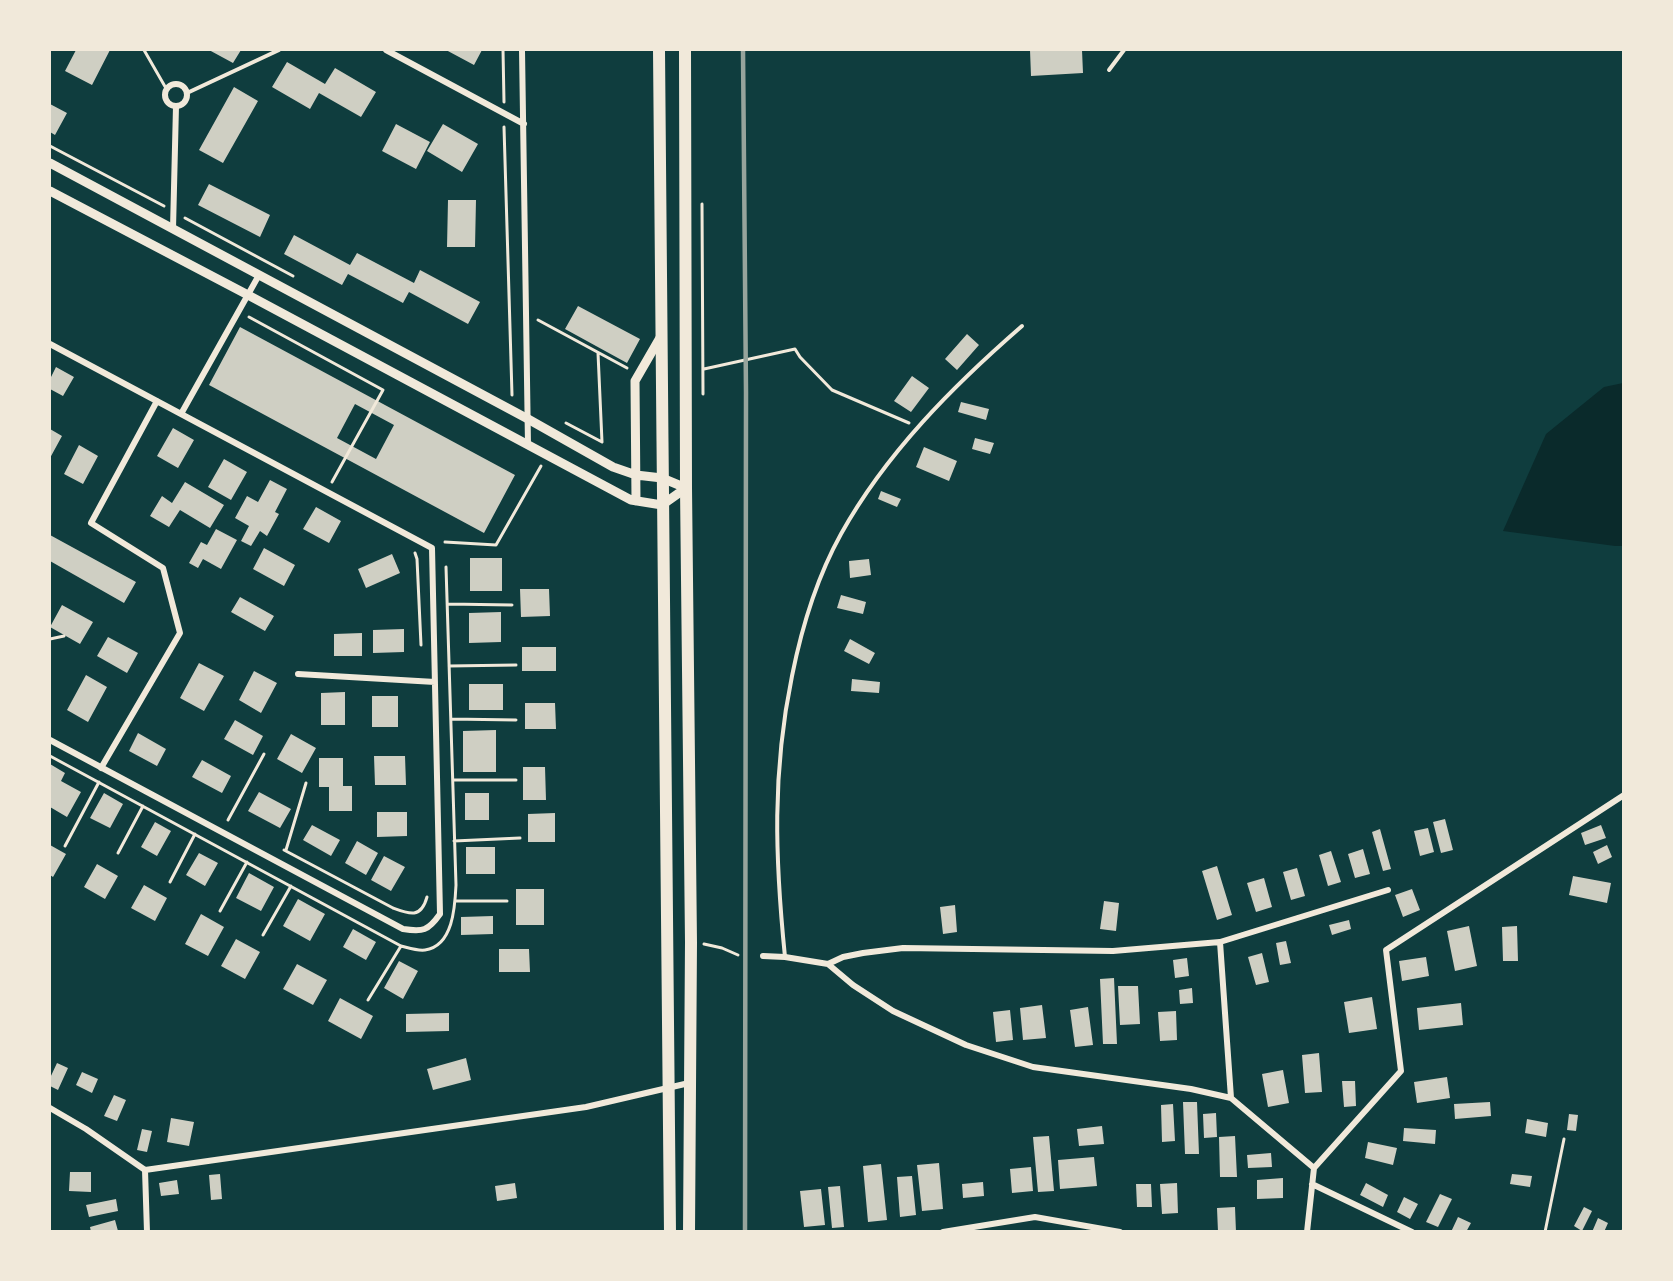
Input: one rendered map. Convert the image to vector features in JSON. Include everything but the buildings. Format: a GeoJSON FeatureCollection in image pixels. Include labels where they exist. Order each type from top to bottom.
{"type":"FeatureCollection","features":[{"type":"Feature","properties":{"kind":"highway"},"geometry":{"type":"LineString","coordinates":[[659,50],[670,1232]]}},
{"type":"Feature","properties":{"kind":"highway"},"geometry":{"type":"LineString","coordinates":[[685,50],[686,488],[691,942],[689,1232]]}},
{"type":"Feature","properties":{"kind":"street"},"geometry":{"type":"LineString","coordinates":[[386,50],[524,124]]}},
{"type":"Feature","properties":{"kind":"street"},"geometry":{"type":"LineString","coordinates":[[522,50],[528,446]]}},
{"type":"Feature","properties":{"kind":"street"},"geometry":{"type":"LineString","coordinates":[[172,85],[184,87],[187,93],[184,102],[176,106],[167,100],[165,93],[172,85]]}},
{"type":"Feature","properties":{"kind":"street"},"geometry":{"type":"LineString","coordinates":[[173,229],[176,106]]}},
{"type":"Feature","properties":{"kind":"street"},"geometry":{"type":"LineString","coordinates":[[50,163],[528,419],[613,467],[635,474],[662,478],[686,488]]}},
{"type":"Feature","properties":{"kind":"street"},"geometry":{"type":"LineString","coordinates":[[50,191],[631,500],[662,506],[686,488]]}},
{"type":"Feature","properties":{"kind":"street"},"geometry":{"type":"LineString","coordinates":[[180,414],[259,275]]}},
{"type":"Feature","properties":{"kind":"street"},"geometry":{"type":"LineString","coordinates":[[636,501],[635,381],[661,335]]}},
{"type":"Feature","properties":{"kind":"street"},"geometry":{"type":"LineString","coordinates":[[50,344],[432,548],[441,914],[433,925],[420,932],[403,929],[50,740]]}},
{"type":"Feature","properties":{"kind":"street"},"geometry":{"type":"LineString","coordinates":[[101,768],[180,633],[163,568],[91,523],[157,401]]}},
{"type":"Feature","properties":{"kind":"street"},"geometry":{"type":"LineString","coordinates":[[298,674],[435,682]]}},
{"type":"Feature","properties":{"kind":"street"},"geometry":{"type":"LineString","coordinates":[[1307,1232],[1314,1168],[1401,1071],[1386,950],[1623,795]]}},
{"type":"Feature","properties":{"kind":"street"},"geometry":{"type":"LineString","coordinates":[[828,964],[862,952],[903,948],[1113,951],[1220,942],[1388,890]]}},
{"type":"Feature","properties":{"kind":"street"},"geometry":{"type":"LineString","coordinates":[[1220,942],[1232,1098]]}},
{"type":"Feature","properties":{"kind":"street"},"geometry":{"type":"LineString","coordinates":[[763,956],[828,964],[853,985],[893,1011],[966,1045],[1034,1067],[1191,1089],[1232,1098],[1314,1168]]}},
{"type":"Feature","properties":{"kind":"street"},"geometry":{"type":"LineString","coordinates":[[50,1108],[86,1129],[145,1170],[586,1107],[689,1083]]}},
{"type":"Feature","properties":{"kind":"street"},"geometry":{"type":"LineString","coordinates":[[145,1170],[147,1232]]}},
{"type":"Feature","properties":{"kind":"street"},"geometry":{"type":"LineString","coordinates":[[1312,1184],[1412,1232]]}},
{"type":"Feature","properties":{"kind":"street"},"geometry":{"type":"LineString","coordinates":[[943,1232],[1035,1217],[1120,1232]]}},
{"type":"Feature","properties":{"kind":"lane"},"geometry":{"type":"LineString","coordinates":[[187,93],[279,50]]}},
{"type":"Feature","properties":{"kind":"lane"},"geometry":{"type":"LineString","coordinates":[[1109,70],[1124,50]]}},
{"type":"Feature","properties":{"kind":"lane"},"geometry":{"type":"LineString","coordinates":[[785,957],[777,871],[777,787],[787,702],[800,637],[816,587],[840,535],[873,483],[919,427],[969,375],[1022,326]]}},
{"type":"Feature","properties":{"kind":"path"},"geometry":{"type":"LineString","coordinates":[[144,50],[167,90]]}},
{"type":"Feature","properties":{"kind":"path"},"geometry":{"type":"LineString","coordinates":[[503,50],[512,395],[527,403]]}},
{"type":"Feature","properties":{"kind":"path"},"geometry":{"type":"LineString","coordinates":[[702,203],[703,394]]}},
{"type":"Feature","properties":{"kind":"path"},"geometry":{"type":"LineString","coordinates":[[510,305],[639,375]]}},
{"type":"Feature","properties":{"kind":"path"},"geometry":{"type":"LineString","coordinates":[[239,311],[382,390],[327,492]]}},
{"type":"Feature","properties":{"kind":"path"},"geometry":{"type":"LineString","coordinates":[[704,369],[795,349],[832,390],[919,427]]}},
{"type":"Feature","properties":{"kind":"path"},"geometry":{"type":"LineString","coordinates":[[559,420],[602,442],[598,353]]}},
{"type":"Feature","properties":{"kind":"path"},"geometry":{"type":"LineString","coordinates":[[445,542],[496,545],[547,456]]}},
{"type":"Feature","properties":{"kind":"path"},"geometry":{"type":"LineString","coordinates":[[50,756],[401,946],[428,950],[438,943],[449,930],[455,911],[446,563]]}},
{"type":"Feature","properties":{"kind":"path"},"geometry":{"type":"LineString","coordinates":[[447,604],[512,605]]}},
{"type":"Feature","properties":{"kind":"path"},"geometry":{"type":"LineString","coordinates":[[50,639],[64,636]]}},
{"type":"Feature","properties":{"kind":"path"},"geometry":{"type":"LineString","coordinates":[[449,666],[516,665]]}},
{"type":"Feature","properties":{"kind":"path"},"geometry":{"type":"LineString","coordinates":[[451,719],[516,720]]}},
{"type":"Feature","properties":{"kind":"path"},"geometry":{"type":"LineString","coordinates":[[228,820],[264,754]]}},
{"type":"Feature","properties":{"kind":"path"},"geometry":{"type":"LineString","coordinates":[[453,780],[516,780]]}},
{"type":"Feature","properties":{"kind":"path"},"geometry":{"type":"LineString","coordinates":[[65,846],[99,782]]}},
{"type":"Feature","properties":{"kind":"path"},"geometry":{"type":"LineString","coordinates":[[286,851],[306,783]]}},
{"type":"Feature","properties":{"kind":"path"},"geometry":{"type":"LineString","coordinates":[[118,853],[143,806]]}},
{"type":"Feature","properties":{"kind":"path"},"geometry":{"type":"LineString","coordinates":[[170,882],[195,834]]}},
{"type":"Feature","properties":{"kind":"path"},"geometry":{"type":"LineString","coordinates":[[454,841],[520,838]]}},
{"type":"Feature","properties":{"kind":"path"},"geometry":{"type":"LineString","coordinates":[[220,911],[247,862]]}},
{"type":"Feature","properties":{"kind":"path"},"geometry":{"type":"LineString","coordinates":[[263,935],[291,886]]}},
{"type":"Feature","properties":{"kind":"path"},"geometry":{"type":"LineString","coordinates":[[455,901],[507,901]]}},
{"type":"Feature","properties":{"kind":"path"},"geometry":{"type":"LineString","coordinates":[[691,942],[709,944],[738,955]]}},
{"type":"Feature","properties":{"kind":"path"},"geometry":{"type":"LineString","coordinates":[[368,1000],[401,946]]}},
{"type":"Feature","properties":{"kind":"path"},"geometry":{"type":"LineString","coordinates":[[1545,1232],[1564,1139]]}},
{"type":"Feature","properties":{"kind":"water"},"geometry":{"type":"Polygon","coordinates":[[[1623,383],[1623,546],[1503,531],[1546,434],[1604,387],[1623,383]]]}},
{"type":"Feature","properties":{"kind":"railway"},"geometry":{"type":"LineString","coordinates":[[743,50],[746,392],[745,1232]]}}]}
